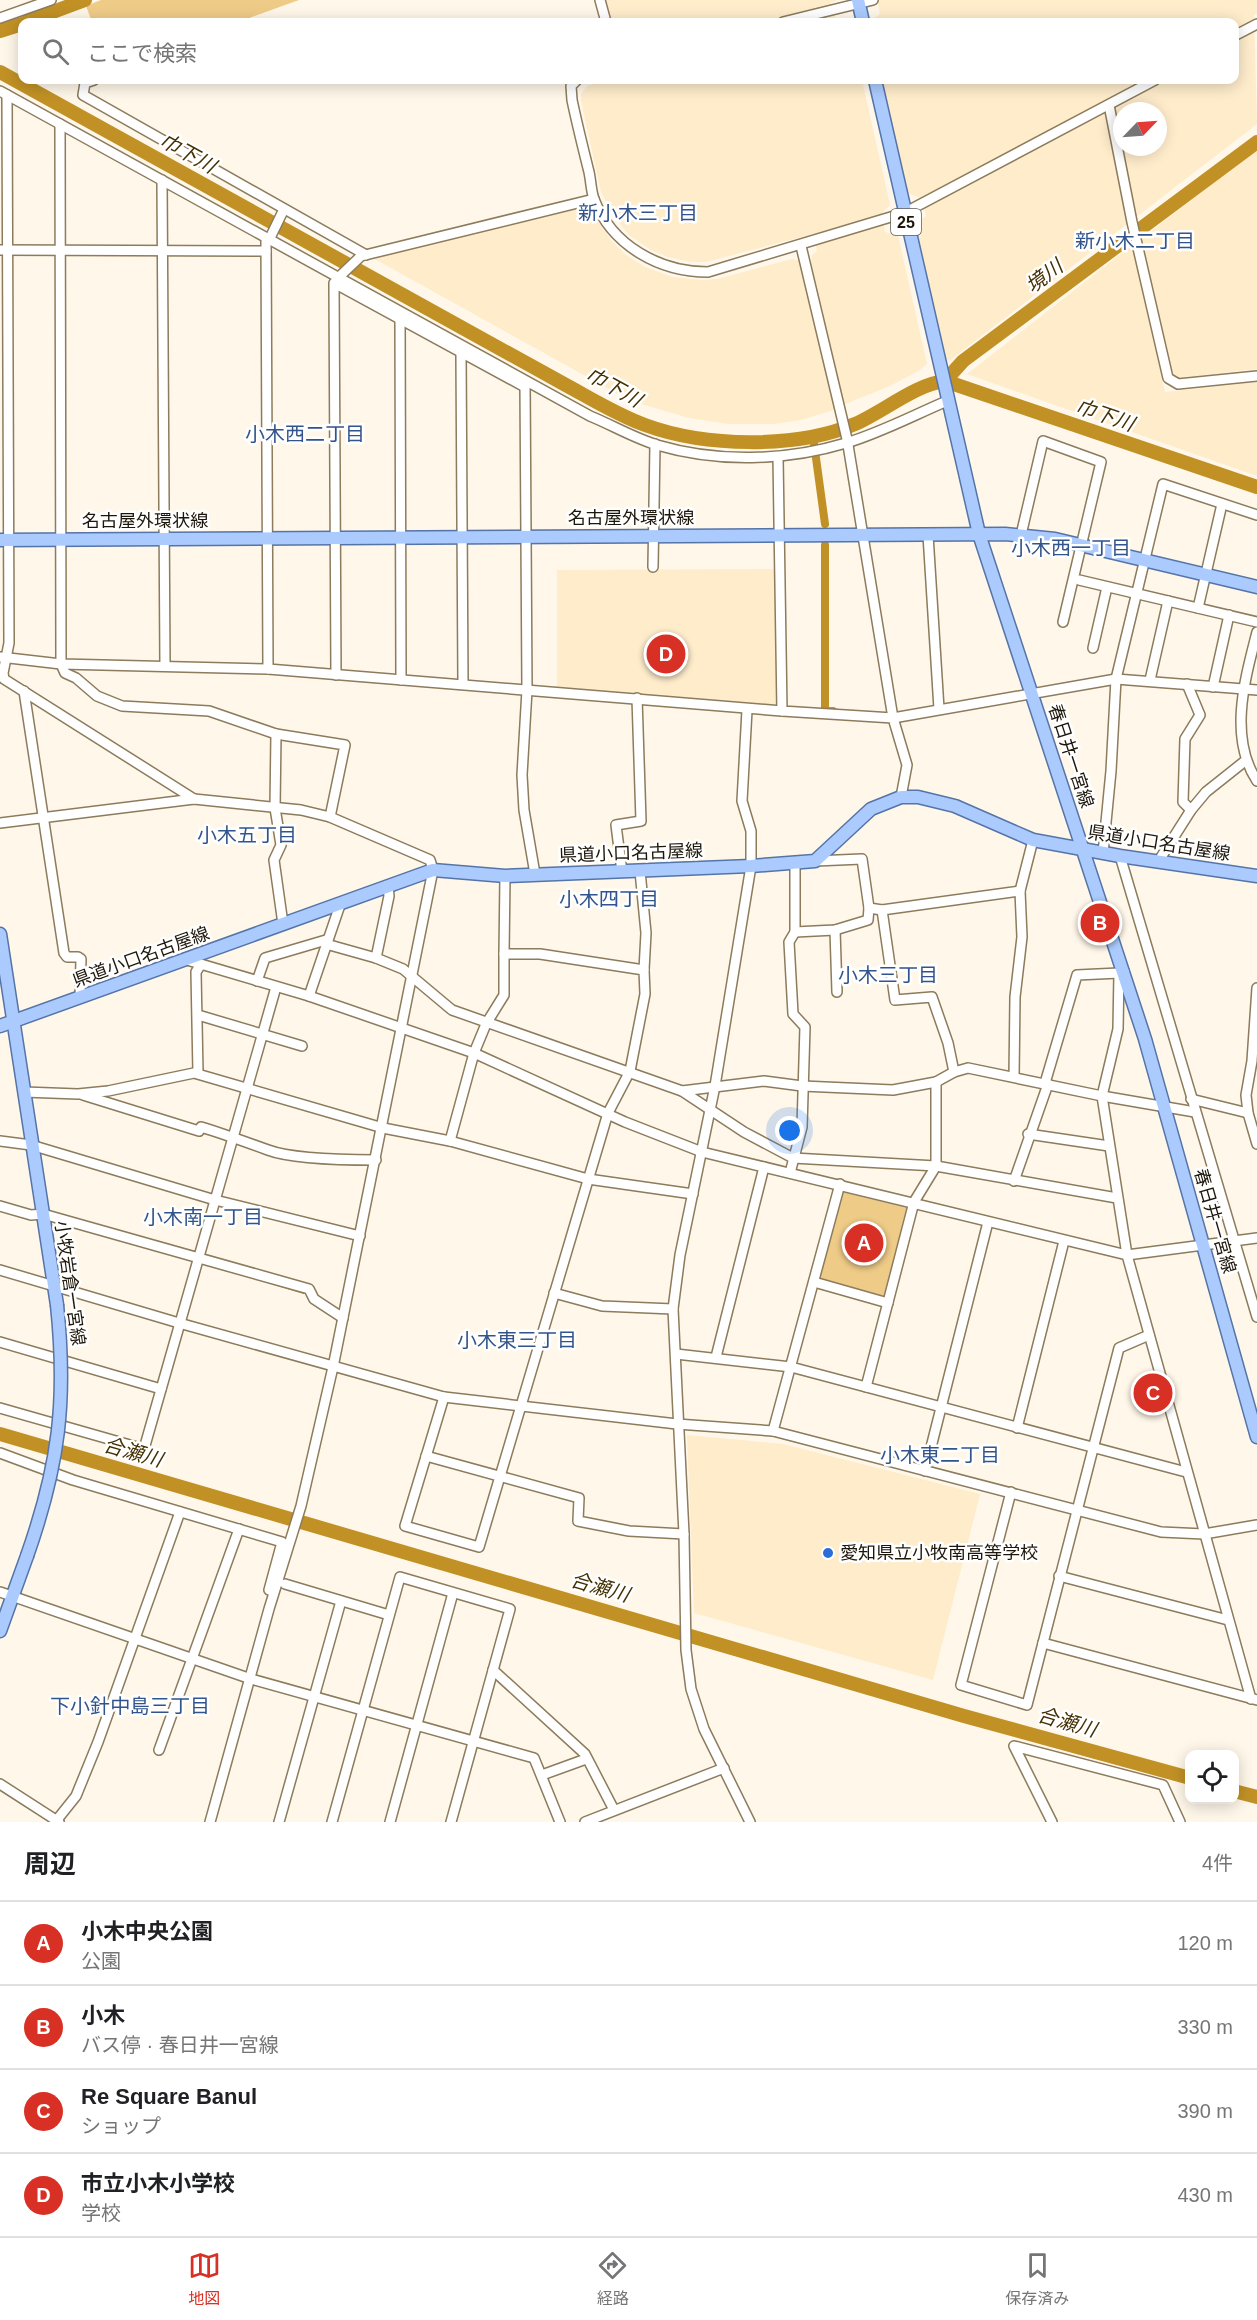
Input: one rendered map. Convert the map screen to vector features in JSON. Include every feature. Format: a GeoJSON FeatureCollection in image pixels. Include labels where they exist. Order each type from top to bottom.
{"type":"FeatureCollection","features":[{"type":"Feature","properties":{"kind":"main road"},"geometry":{"type":"LineString","coordinates":[[858,2],[862,18]]}},
{"type":"Feature","properties":{"kind":"main road","name":"春日井一宮線"},"geometry":{"type":"LineString","coordinates":[[876,84],[938,364],[979,534],[1083,850],[1164,1107],[1257,1437]]}},
{"type":"Feature","properties":{"kind":"main road","name":"名古屋外環状線"},"geometry":{"type":"LineString","coordinates":[[4,540],[1021,535],[1081,546],[1257,587]]}},
{"type":"Feature","properties":{"kind":"main road","name":"県道小口名古屋線"},"geometry":{"type":"LineString","coordinates":[[0,1026],[433,870],[505,876],[751,866],[815,861],[871,809],[901,797],[941,801],[1033,840],[1120,856],[1257,876]]}},
{"type":"Feature","properties":{"kind":"main road","name":"小牧岩倉一宮線"},"geometry":{"type":"LineString","coordinates":[[0,934],[31,1145],[55,1287],[62,1355],[61,1413],[45,1503],[0,1631]]}},
{"type":"Feature","properties":{"kind":"street"},"geometry":{"type":"LineString","coordinates":[[600,0],[605,18]]}},
{"type":"Feature","properties":{"kind":"street"},"geometry":{"type":"LineString","coordinates":[[798,18],[873,0]]}},
{"type":"Feature","properties":{"kind":"street"},"geometry":{"type":"LineString","coordinates":[[0,18],[45,1]]}},
{"type":"Feature","properties":{"kind":"street"},"geometry":{"type":"LineString","coordinates":[[1239,33],[1257,24]]}},
{"type":"Feature","properties":{"kind":"street"},"geometry":{"type":"LineString","coordinates":[[85,84],[83,95],[362,256]]}},
{"type":"Feature","properties":{"kind":"street"},"geometry":{"type":"LineString","coordinates":[[573,84],[571,93],[594,199],[616,235],[646,257],[683,271],[714,272],[904,213],[1148,84]]}},
{"type":"Feature","properties":{"kind":"street"},"geometry":{"type":"LineString","coordinates":[[194,799],[4,679],[3,658],[9,643],[4,540],[3,93],[340,275],[461,353],[525,382]]}},
{"type":"Feature","properties":{"kind":"street"},"geometry":{"type":"LineString","coordinates":[[1109,105],[1136,242],[1168,378],[1179,384],[1257,376]]}},
{"type":"Feature","properties":{"kind":"street"},"geometry":{"type":"LineString","coordinates":[[60,124],[61,664],[65,673],[76,678],[97,696],[122,706],[210,711],[276,734],[345,745],[330,817]]}},
{"type":"Feature","properties":{"kind":"street"},"geometry":{"type":"LineString","coordinates":[[162,180],[165,666]]}},
{"type":"Feature","properties":{"kind":"street"},"geometry":{"type":"LineString","coordinates":[[340,275],[362,256],[594,199]]}},
{"type":"Feature","properties":{"kind":"street"},"geometry":{"type":"LineString","coordinates":[[268,669],[266,241],[282,211]]}},
{"type":"Feature","properties":{"kind":"street"},"geometry":{"type":"LineString","coordinates":[[801,246],[847,441],[893,718],[907,765],[901,797]]}},
{"type":"Feature","properties":{"kind":"street"},"geometry":{"type":"LineString","coordinates":[[3,250],[266,251]]}},
{"type":"Feature","properties":{"kind":"street"},"geometry":{"type":"LineString","coordinates":[[336,675],[334,283],[400,315],[590,416],[655,444],[693,454],[778,457],[816,451],[847,441],[946,398]]}},
{"type":"Feature","properties":{"kind":"street"},"geometry":{"type":"LineString","coordinates":[[400,315],[400,680]]}},
{"type":"Feature","properties":{"kind":"street"},"geometry":{"type":"LineString","coordinates":[[461,353],[463,684]]}},
{"type":"Feature","properties":{"kind":"street"},"geometry":{"type":"LineString","coordinates":[[525,382],[527,690],[522,775],[524,810],[535,874]]}},
{"type":"Feature","properties":{"kind":"street"},"geometry":{"type":"LineString","coordinates":[[1021,535],[1042,441],[1101,462],[1063,622]]}},
{"type":"Feature","properties":{"kind":"street"},"geometry":{"type":"LineString","coordinates":[[652,567],[655,444]]}},
{"type":"Feature","properties":{"kind":"street"},"geometry":{"type":"LineString","coordinates":[[778,457],[782,711]]}},
{"type":"Feature","properties":{"kind":"street"},"geometry":{"type":"LineString","coordinates":[[1102,853],[1111,771],[1116,679],[1163,484],[1257,515]]}},
{"type":"Feature","properties":{"kind":"street"},"geometry":{"type":"LineString","coordinates":[[1198,608],[1222,504]]}},
{"type":"Feature","properties":{"kind":"street"},"geometry":{"type":"LineString","coordinates":[[928,535],[939,709]]}},
{"type":"Feature","properties":{"kind":"street"},"geometry":{"type":"LineString","coordinates":[[1079,580],[1257,622]]}},
{"type":"Feature","properties":{"kind":"street"},"geometry":{"type":"LineString","coordinates":[[1093,648],[1107,587]]}},
{"type":"Feature","properties":{"kind":"street"},"geometry":{"type":"LineString","coordinates":[[1150,680],[1168,601]]}},
{"type":"Feature","properties":{"kind":"street"},"geometry":{"type":"LineString","coordinates":[[1214,687],[1229,615]]}},
{"type":"Feature","properties":{"kind":"street"},"geometry":{"type":"LineString","coordinates":[[1257,632],[1243,689],[1242,718],[1250,765],[1257,781]]}},
{"type":"Feature","properties":{"kind":"street"},"geometry":{"type":"LineString","coordinates":[[3,658],[61,664],[268,669],[637,698],[747,710],[893,718],[1116,679],[1257,690]]}},
{"type":"Feature","properties":{"kind":"street"},"geometry":{"type":"LineString","coordinates":[[1187,684],[1200,715],[1185,740],[1183,802],[1191,810]]}},
{"type":"Feature","properties":{"kind":"street"},"geometry":{"type":"LineString","coordinates":[[24,691],[64,953],[67,957],[81,959],[80,998]]}},
{"type":"Feature","properties":{"kind":"street"},"geometry":{"type":"LineString","coordinates":[[621,872],[616,825],[641,821],[637,698]]}},
{"type":"Feature","properties":{"kind":"street"},"geometry":{"type":"LineString","coordinates":[[747,710],[742,801],[751,831],[751,866],[715,1086],[680,1255],[673,1310],[684,1534],[686,1650],[691,1689],[697,1712],[750,1822]]}},
{"type":"Feature","properties":{"kind":"street"},"geometry":{"type":"LineString","coordinates":[[276,734],[275,808],[281,845],[274,860],[283,924]]}},
{"type":"Feature","properties":{"kind":"street"},"geometry":{"type":"LineString","coordinates":[[1158,862],[1191,810],[1206,792],[1250,765]]}},
{"type":"Feature","properties":{"kind":"street"},"geometry":{"type":"LineString","coordinates":[[0,823],[194,799],[330,817],[430,860],[433,870],[383,1128],[333,1367],[301,1506],[269,1608],[214,1821]]}},
{"type":"Feature","properties":{"kind":"street"},"geometry":{"type":"LineString","coordinates":[[1014,1077],[1015,997],[1022,937],[1020,891],[1033,840]]}},
{"type":"Feature","properties":{"kind":"street"},"geometry":{"type":"LineString","coordinates":[[1120,856],[1257,1317]]}},
{"type":"Feature","properties":{"kind":"street"},"geometry":{"type":"LineString","coordinates":[[795,932],[835,930],[868,920],[869,908],[862,859],[815,861]]}},
{"type":"Feature","properties":{"kind":"street"},"geometry":{"type":"LineString","coordinates":[[790,1173],[802,1127],[805,1027],[794,1014],[789,942],[795,932],[795,863]]}},
{"type":"Feature","properties":{"kind":"street"},"geometry":{"type":"LineString","coordinates":[[444,1397],[405,1526],[479,1547],[608,1113],[630,1071],[645,994],[646,933],[640,871]]}},
{"type":"Feature","properties":{"kind":"street"},"geometry":{"type":"LineString","coordinates":[[450,1141],[474,1053],[486,1024],[504,995],[505,876]]}},
{"type":"Feature","properties":{"kind":"street"},"geometry":{"type":"LineString","coordinates":[[376,958],[389,896],[388,886]]}},
{"type":"Feature","properties":{"kind":"street"},"geometry":{"type":"LineString","coordinates":[[869,908],[882,910],[1020,891]]}},
{"type":"Feature","properties":{"kind":"street"},"geometry":{"type":"LineString","coordinates":[[309,996],[340,905]]}},
{"type":"Feature","properties":{"kind":"street"},"geometry":{"type":"LineString","coordinates":[[882,910],[895,1000],[932,997],[948,1043],[954,1072]]}},
{"type":"Feature","properties":{"kind":"street"},"geometry":{"type":"LineString","coordinates":[[835,930],[837,992]]}},
{"type":"Feature","properties":{"kind":"street"},"geometry":{"type":"LineString","coordinates":[[257,981],[265,958],[326,942],[376,958],[412,976],[452,1010],[486,1024],[630,1071],[682,1091],[744,1132],[794,1158],[936,1166],[1117,1197]]}},
{"type":"Feature","properties":{"kind":"street"},"geometry":{"type":"LineString","coordinates":[[504,954],[540,954],[645,970]]}},
{"type":"Feature","properties":{"kind":"street"},"geometry":{"type":"LineString","coordinates":[[187,960],[402,1026],[474,1053],[702,1152],[1127,1255],[1204,1247],[1257,1238]]}},
{"type":"Feature","properties":{"kind":"street"},"geometry":{"type":"LineString","coordinates":[[198,1074],[196,972],[201,964]]}},
{"type":"Feature","properties":{"kind":"street"},"geometry":{"type":"LineString","coordinates":[[1014,1181],[1046,1083],[1077,975],[1122,972],[1118,1029],[1102,1096],[1127,1255],[1228,1620],[1254,1700]]}},
{"type":"Feature","properties":{"kind":"street"},"geometry":{"type":"LineString","coordinates":[[0,1408],[144,1449],[276,987]]}},
{"type":"Feature","properties":{"kind":"street"},"geometry":{"type":"LineString","coordinates":[[1257,990],[1252,1061],[1246,1095],[1257,1144]]}},
{"type":"Feature","properties":{"kind":"street"},"geometry":{"type":"LineString","coordinates":[[198,1015],[302,1046]]}},
{"type":"Feature","properties":{"kind":"street"},"geometry":{"type":"LineString","coordinates":[[682,1091],[764,1081],[802,1086],[893,1090],[936,1082],[954,1072],[968,1068],[1102,1096],[1195,1112]]}},
{"type":"Feature","properties":{"kind":"street"},"geometry":{"type":"LineString","coordinates":[[24,1092],[78,1094],[108,1091],[198,1074],[383,1128],[450,1141],[588,1179],[693,1194]]}},
{"type":"Feature","properties":{"kind":"street"},"geometry":{"type":"LineString","coordinates":[[866,1388],[914,1202],[936,1166],[936,1082]]}},
{"type":"Feature","properties":{"kind":"street"},"geometry":{"type":"LineString","coordinates":[[78,1094],[199,1131],[201,1127],[268,1150],[345,1160],[376,1160]]}},
{"type":"Feature","properties":{"kind":"street"},"geometry":{"type":"LineString","coordinates":[[1191,1099],[1251,1112]]}},
{"type":"Feature","properties":{"kind":"street"},"geometry":{"type":"LineString","coordinates":[[1028,1134],[1109,1146]]}},
{"type":"Feature","properties":{"kind":"street"},"geometry":{"type":"LineString","coordinates":[[0,1141],[31,1145],[215,1200],[360,1236]]}},
{"type":"Feature","properties":{"kind":"street"},"geometry":{"type":"LineString","coordinates":[[716,1357],[764,1167]]}},
{"type":"Feature","properties":{"kind":"street"},"geometry":{"type":"LineString","coordinates":[[773,1431],[840,1184]]}},
{"type":"Feature","properties":{"kind":"street"},"geometry":{"type":"LineString","coordinates":[[0,1206],[31,1215],[43,1214],[309,1289],[314,1299],[343,1318]]}},
{"type":"Feature","properties":{"kind":"street"},"geometry":{"type":"LineString","coordinates":[[925,1471],[988,1222]]}},
{"type":"Feature","properties":{"kind":"street"},"geometry":{"type":"LineString","coordinates":[[1017,1428],[1064,1241]]}},
{"type":"Feature","properties":{"kind":"street"},"geometry":{"type":"LineString","coordinates":[[0,1270],[444,1397],[677,1424],[773,1431],[1161,1532],[1204,1534],[1257,1525]]}},
{"type":"Feature","properties":{"kind":"street"},"geometry":{"type":"LineString","coordinates":[[814,1282],[888,1303]]}},
{"type":"Feature","properties":{"kind":"street"},"geometry":{"type":"LineString","coordinates":[[554,1293],[602,1306],[673,1310]]}},
{"type":"Feature","properties":{"kind":"street"},"geometry":{"type":"LineString","coordinates":[[1011,1492],[961,1685],[1027,1705],[1119,1348],[1149,1335]]}},
{"type":"Feature","properties":{"kind":"street"},"geometry":{"type":"LineString","coordinates":[[0,1342],[160,1389]]}},
{"type":"Feature","properties":{"kind":"street"},"geometry":{"type":"LineString","coordinates":[[676,1354],[791,1367],[1186,1472]]}},
{"type":"Feature","properties":{"kind":"street"},"geometry":{"type":"LineString","coordinates":[[0,1453],[74,1480],[282,1542],[266,1604],[269,1608]]}},
{"type":"Feature","properties":{"kind":"street"},"geometry":{"type":"LineString","coordinates":[[426,1456],[579,1498],[578,1521],[629,1531],[684,1534]]}},
{"type":"Feature","properties":{"kind":"street"},"geometry":{"type":"LineString","coordinates":[[0,1784],[58,1821],[76,1796],[180,1512]]}},
{"type":"Feature","properties":{"kind":"street"},"geometry":{"type":"LineString","coordinates":[[159,1750],[239,1529]]}},
{"type":"Feature","properties":{"kind":"street"},"geometry":{"type":"LineString","coordinates":[[1059,1576],[1228,1620]]}},
{"type":"Feature","properties":{"kind":"street"},"geometry":{"type":"LineString","coordinates":[[332,1822],[400,1577],[510,1609],[451,1822]]}},
{"type":"Feature","properties":{"kind":"street"},"geometry":{"type":"LineString","coordinates":[[285,1584],[389,1615]]}},
{"type":"Feature","properties":{"kind":"street"},"geometry":{"type":"LineString","coordinates":[[0,1592],[251,1679],[362,1712],[534,1758],[560,1822]]}},
{"type":"Feature","properties":{"kind":"street"},"geometry":{"type":"LineString","coordinates":[[390,1822],[453,1593]]}},
{"type":"Feature","properties":{"kind":"street"},"geometry":{"type":"LineString","coordinates":[[279,1822],[341,1601]]}},
{"type":"Feature","properties":{"kind":"street"},"geometry":{"type":"LineString","coordinates":[[1043,1644],[1254,1700]]}},
{"type":"Feature","properties":{"kind":"street"},"geometry":{"type":"LineString","coordinates":[[493,1670],[585,1754],[614,1810]]}},
{"type":"Feature","properties":{"kind":"street"},"geometry":{"type":"LineString","coordinates":[[1052,1822],[1014,1746],[1163,1785],[1180,1822]]}},
{"type":"Feature","properties":{"kind":"street"},"geometry":{"type":"LineString","coordinates":[[542,1775],[586,1759]]}},
{"type":"Feature","properties":{"kind":"street"},"geometry":{"type":"LineString","coordinates":[[585,1822],[724,1768]]}},
{"type":"Feature","properties":{"kind":"shaded area"},"geometry":{"type":"Polygon","coordinates":[[[101,0],[299,0],[249,18],[90,18],[86,6],[101,0]]]}},
{"type":"Feature","properties":{"kind":"shaded area"},"geometry":{"type":"Polygon","coordinates":[[[604,0],[837,0],[831,3],[835,18],[609,18],[604,0]]]}},
{"type":"Feature","properties":{"kind":"shaded area"},"geometry":{"type":"Polygon","coordinates":[[[877,0],[1257,0],[1257,13],[1254,15],[1257,124],[949,361],[946,359],[916,229],[919,221],[926,216],[921,198],[907,193],[882,84],[1239,84],[1239,18],[875,18],[880,14],[877,0]]]}},
{"type":"Feature","properties":{"kind":"shaded area"},"geometry":{"type":"Polygon","coordinates":[[[594,84],[863,84],[890,205],[881,214],[885,232],[898,236],[927,364],[892,385],[843,405],[811,263],[812,255],[817,251],[813,234],[706,262],[691,262],[668,257],[651,250],[629,235],[615,218],[601,192],[581,101],[581,94],[587,86],[594,84]]]}},
{"type":"Feature","properties":{"kind":"shaded area"},"geometry":{"type":"Polygon","coordinates":[[[1257,149],[1257,369],[1178,378],[1169,371],[1140,240],[1257,149]]]}},
{"type":"Feature","properties":{"kind":"shaded area"},"geometry":{"type":"Polygon","coordinates":[[[582,208],[591,212],[611,240],[626,255],[645,267],[672,277],[717,279],[792,259],[800,261],[837,409],[801,420],[773,424],[729,424],[689,418],[645,405],[627,399],[371,257],[582,208]]]}},
{"type":"Feature","properties":{"kind":"shaded area"},"geometry":{"type":"Polygon","coordinates":[[[1132,245],[1165,392],[1257,382],[1257,476],[967,374],[1132,245]]]}},
{"type":"Feature","properties":{"kind":"shaded area"},"geometry":{"type":"Polygon","coordinates":[[[775,569],[777,705],[557,687],[557,570],[775,569]]]}},
{"type":"Feature","properties":{"kind":"shaded area"},"geometry":{"type":"Polygon","coordinates":[[[843,1189],[907,1206],[884,1296],[820,1279],[843,1189]]]}},
{"type":"Feature","properties":{"kind":"shaded area","name":"愛知県立小牧南高等学校"},"geometry":{"type":"Polygon","coordinates":[[[687,1435],[783,1444],[980,1494],[933,1680],[694,1613],[687,1435]]]}},
{"type":"Feature","properties":{"kind":"waterway"},"geometry":{"type":"LineString","coordinates":[[37,18],[85,0]]}},
{"type":"Feature","properties":{"kind":"waterway"},"geometry":{"type":"LineString","coordinates":[[0,21],[2,31]]}},
{"type":"Feature","properties":{"kind":"waterway"},"geometry":{"type":"LineString","coordinates":[[0,31],[18,25]]}},
{"type":"Feature","properties":{"kind":"waterway","name":"巾下川"},"geometry":{"type":"LineString","coordinates":[[0,72],[18,82]]}},
{"type":"Feature","properties":{"kind":"waterway","name":"巾下川"},"geometry":{"type":"LineString","coordinates":[[22,84],[594,400],[645,425],[695,438],[722,441],[750,442],[806,438],[855,424],[923,387],[945,381],[1257,487]]}},
{"type":"Feature","properties":{"kind":"waterway","name":"境川"},"geometry":{"type":"LineString","coordinates":[[945,381],[963,361],[1257,142]]}},
{"type":"Feature","properties":{"kind":"waterway"},"geometry":{"type":"LineString","coordinates":[[813,436],[825,524]]}},
{"type":"Feature","properties":{"kind":"waterway"},"geometry":{"type":"LineString","coordinates":[[825,545],[825,711],[833,711]]}},
{"type":"Feature","properties":{"kind":"waterway"},"geometry":{"type":"LineString","coordinates":[[255,1278],[304,1293]]}},
{"type":"Feature","properties":{"kind":"waterway","name":"合瀬川"},"geometry":{"type":"LineString","coordinates":[[0,1434],[964,1716],[1185,1777]]}},
{"type":"Feature","properties":{"kind":"waterway","name":"合瀬川"},"geometry":{"type":"LineString","coordinates":[[1239,1792],[1257,1797]]}},
{"type":"Feature","properties":{"kind":"place","name":"市立小木小学校"},"geometry":{"type":"Point","coordinates":[666,654]}},
{"type":"Feature","properties":{"kind":"place","name":"小木"},"geometry":{"type":"Point","coordinates":[1100,923]}},
{"type":"Feature","properties":{"kind":"place","name":"小木中央公園"},"geometry":{"type":"Point","coordinates":[864,1243]}},
{"type":"Feature","properties":{"kind":"place","name":"Re Square Banul"},"geometry":{"type":"Point","coordinates":[1153,1393]}},
{"type":"Feature","properties":{"kind":"place","name":"愛知県立小牧南高等学校"},"geometry":{"type":"Point","coordinates":[828,1553]}},
{"type":"Feature","properties":{"kind":"district","name":"新小木三丁目"},"geometry":{"type":"Point","coordinates":[638,213]}},
{"type":"Feature","properties":{"kind":"district","name":"新小木二丁目"},"geometry":{"type":"Point","coordinates":[1135,241]}},
{"type":"Feature","properties":{"kind":"district","name":"小木西二丁目"},"geometry":{"type":"Point","coordinates":[305,434]}},
{"type":"Feature","properties":{"kind":"district","name":"小木西一丁目"},"geometry":{"type":"Point","coordinates":[1071,548]}},
{"type":"Feature","properties":{"kind":"district","name":"小木五丁目"},"geometry":{"type":"Point","coordinates":[247,835]}},
{"type":"Feature","properties":{"kind":"district","name":"小木四丁目"},"geometry":{"type":"Point","coordinates":[609,899]}},
{"type":"Feature","properties":{"kind":"district","name":"小木三丁目"},"geometry":{"type":"Point","coordinates":[888,975]}},
{"type":"Feature","properties":{"kind":"district","name":"小木南一丁目"},"geometry":{"type":"Point","coordinates":[203,1217]}},
{"type":"Feature","properties":{"kind":"district","name":"小木東三丁目"},"geometry":{"type":"Point","coordinates":[517,1340]}},
{"type":"Feature","properties":{"kind":"district","name":"小木東二丁目"},"geometry":{"type":"Point","coordinates":[940,1455]}},
{"type":"Feature","properties":{"kind":"district","name":"下小針中島三丁目"},"geometry":{"type":"Point","coordinates":[130,1706]}}]}
